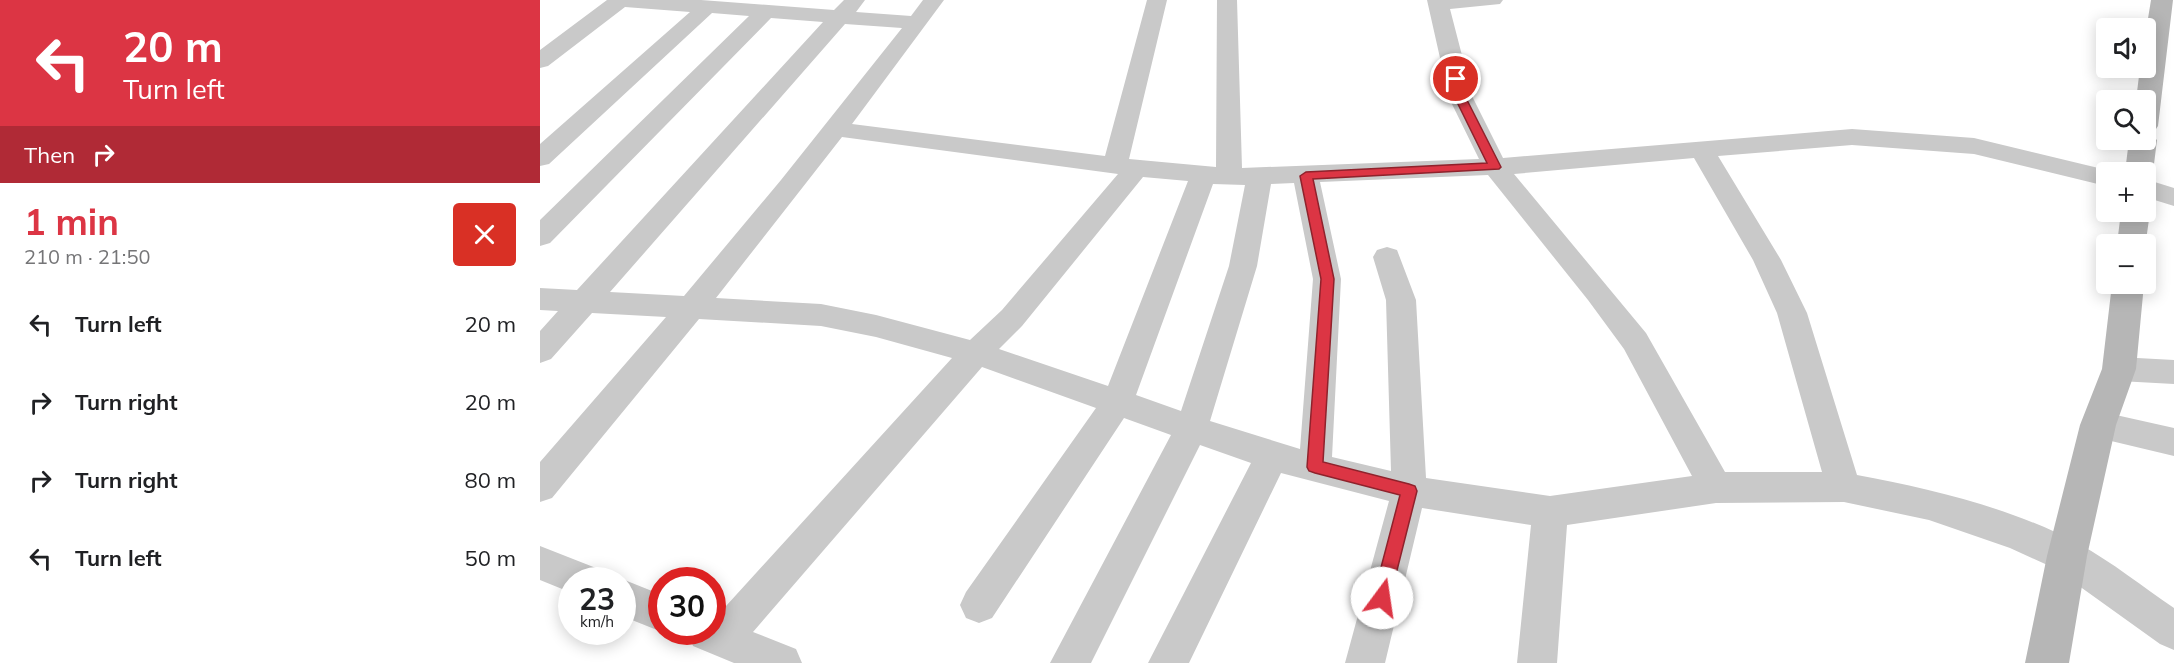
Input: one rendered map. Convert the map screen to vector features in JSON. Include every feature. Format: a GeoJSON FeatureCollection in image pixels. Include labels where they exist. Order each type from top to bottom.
{"type":"FeatureCollection","features":[{"type":"Feature","properties":{"kind":"street"},"geometry":{"type":"LineString","coordinates":[[540,61],[620,0],[766,11],[848,8],[916,23]]}},
{"type":"Feature","properties":{"kind":"street"},"geometry":{"type":"LineString","coordinates":[[540,487],[694,307],[836,129],[934,0]]}},
{"type":"Feature","properties":{"kind":"street"},"geometry":{"type":"LineString","coordinates":[[726,621],[976,353],[1012,318],[1126,166],[1157,0]]}},
{"type":"Feature","properties":{"kind":"street"},"geometry":{"type":"LineString","coordinates":[[1070,663],[1191,429],[1243,266],[1230,177],[1227,0]]}},
{"type":"Feature","properties":{"kind":"street"},"geometry":{"type":"LineString","coordinates":[[1493,0],[1437,1],[1461,98],[1495,167],[1598,292],[1635,341],[1716,488]]}},
{"type":"Feature","properties":{"kind":"street"},"geometry":{"type":"LineString","coordinates":[[2150,90],[2162,0]]}},
{"type":"Feature","properties":{"kind":"street"},"geometry":{"type":"LineString","coordinates":[[540,158],[700,5]]}},
{"type":"Feature","properties":{"kind":"street"},"geometry":{"type":"LineString","coordinates":[[540,351],[848,8]]}},
{"type":"Feature","properties":{"kind":"street"},"geometry":{"type":"LineString","coordinates":[[540,236],[766,11]]}},
{"type":"Feature","properties":{"kind":"street"},"geometry":{"type":"LineString","coordinates":[[836,129],[1230,177],[1306,176],[1495,167],[1852,137],[1974,146],[2096,176]]}},
{"type":"Feature","properties":{"kind":"street"},"geometry":{"type":"LineString","coordinates":[[1702,150],[1767,260],[1792,313],[1844,487]]}},
{"type":"Feature","properties":{"kind":"street"},"geometry":{"type":"LineString","coordinates":[[1306,176],[1328,279],[1315,467]]}},
{"type":"Feature","properties":{"kind":"street"},"geometry":{"type":"LineString","coordinates":[[979,605],[1118,401],[1230,177]]}},
{"type":"Feature","properties":{"kind":"street"},"geometry":{"type":"LineString","coordinates":[[2156,191],[2174,197]]}},
{"type":"Feature","properties":{"kind":"street"},"geometry":{"type":"LineString","coordinates":[[1365,663],[1409,491],[1401,300],[1387,257]]}},
{"type":"Feature","properties":{"kind":"street"},"geometry":{"type":"LineString","coordinates":[[2047,663],[2067,556],[2098,425],[2119,369],[2127,294]]}},
{"type":"Feature","properties":{"kind":"street"},"geometry":{"type":"LineString","coordinates":[[540,299],[821,315],[876,326],[976,353],[1272,456],[1409,491],[1550,512],[1716,488],[1752,486],[1844,487],[1929,504],[2067,556],[2174,631]]}},
{"type":"Feature","properties":{"kind":"street"},"geometry":{"type":"LineString","coordinates":[[2119,369],[2174,372]]}},
{"type":"Feature","properties":{"kind":"street"},"geometry":{"type":"LineString","coordinates":[[2098,425],[2174,442]]}},
{"type":"Feature","properties":{"kind":"street"},"geometry":{"type":"LineString","coordinates":[[1168,663],[1272,456]]}},
{"type":"Feature","properties":{"kind":"street"},"geometry":{"type":"LineString","coordinates":[[1537,663],[1550,512]]}},
{"type":"Feature","properties":{"kind":"street"},"geometry":{"type":"LineString","coordinates":[[540,562],[558,570]]}},
{"type":"Feature","properties":{"kind":"street"},"geometry":{"type":"LineString","coordinates":[[726,640],[782,663]]}},
{"type":"Feature","properties":{"kind":"route"},"geometry":{"type":"LineString","coordinates":[[1382,598],[1409,491],[1315,467],[1328,279],[1306,176],[1495,167],[1461,98],[1456,79]]}}]}
